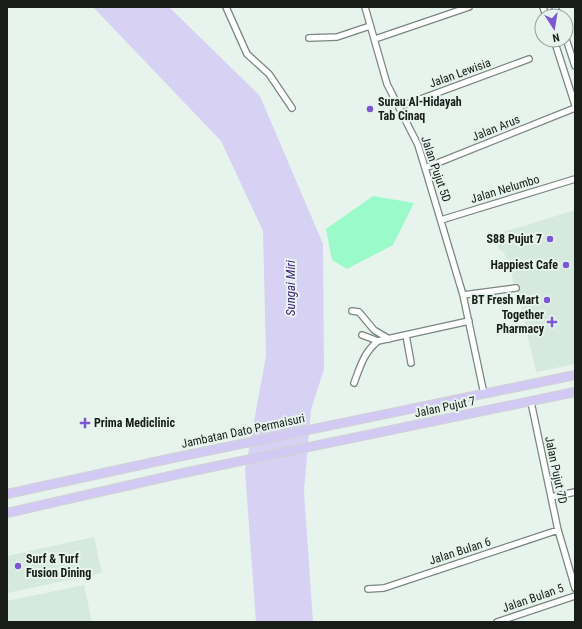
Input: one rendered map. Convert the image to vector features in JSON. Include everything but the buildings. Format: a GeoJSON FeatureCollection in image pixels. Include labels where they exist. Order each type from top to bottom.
{"type":"FeatureCollection","features":[{"type":"Feature","properties":{"kind":"main road","name":"Jalan Pujut 7"},"geometry":{"type":"LineString","coordinates":[[322,427],[575,375]]}},
{"type":"Feature","properties":{"kind":"main road","name":"Jalan Pujut 7"},"geometry":{"type":"LineString","coordinates":[[7,513],[183,473],[575,392]]}},
{"type":"Feature","properties":{"kind":"main road","name":"Jambatan Dato Permaisuri"},"geometry":{"type":"LineString","coordinates":[[7,494],[322,427]]}},
{"type":"Feature","properties":{"kind":"street"},"geometry":{"type":"LineString","coordinates":[[226,7],[247,54],[269,74],[292,108]]}},
{"type":"Feature","properties":{"kind":"street","name":"Jalan Pujut 5D"},"geometry":{"type":"LineString","coordinates":[[365,7],[387,84],[418,145],[463,295],[484,394]]}},
{"type":"Feature","properties":{"kind":"street"},"geometry":{"type":"LineString","coordinates":[[375,39],[469,7]]}},
{"type":"Feature","properties":{"kind":"street"},"geometry":{"type":"LineString","coordinates":[[309,38],[337,37],[370,26]]}},
{"type":"Feature","properties":{"kind":"street"},"geometry":{"type":"LineString","coordinates":[[557,48],[575,105]]}},
{"type":"Feature","properties":{"kind":"street"},"geometry":{"type":"LineString","coordinates":[[569,48],[575,66]]}},
{"type":"Feature","properties":{"kind":"street","name":"Jalan Lewisia"},"geometry":{"type":"LineString","coordinates":[[399,107],[529,59]]}},
{"type":"Feature","properties":{"kind":"street","name":"Jalan Arus"},"geometry":{"type":"LineString","coordinates":[[425,168],[575,108]]}},
{"type":"Feature","properties":{"kind":"street","name":"Jalan Nelumbo"},"geometry":{"type":"LineString","coordinates":[[441,220],[575,179]]}},
{"type":"Feature","properties":{"kind":"street"},"geometry":{"type":"LineString","coordinates":[[463,295],[516,288]]}},
{"type":"Feature","properties":{"kind":"street"},"geometry":{"type":"LineString","coordinates":[[352,311],[359,312],[374,330],[389,339]]}},
{"type":"Feature","properties":{"kind":"street"},"geometry":{"type":"LineString","coordinates":[[354,383],[365,355],[371,346],[378,341],[469,321]]}},
{"type":"Feature","properties":{"kind":"street"},"geometry":{"type":"LineString","coordinates":[[362,334],[378,341]]}},
{"type":"Feature","properties":{"kind":"street"},"geometry":{"type":"LineString","coordinates":[[406,335],[411,363]]}},
{"type":"Feature","properties":{"kind":"street","name":"Jalan Pujut 7D"},"geometry":{"type":"LineString","coordinates":[[531,402],[558,530],[575,588]]}},
{"type":"Feature","properties":{"kind":"street"},"geometry":{"type":"LineString","coordinates":[[551,497],[575,492]]}},
{"type":"Feature","properties":{"kind":"street","name":"Jalan Bulan 6"},"geometry":{"type":"LineString","coordinates":[[368,589],[384,588],[558,530]]}},
{"type":"Feature","properties":{"kind":"street","name":"Jalan Bulan 5"},"geometry":{"type":"LineString","coordinates":[[497,622],[575,596]]}},
{"type":"Feature","properties":{"kind":"shaded area"},"geometry":{"type":"Polygon","coordinates":[[[575,210],[575,364],[536,372],[517,288],[514,286],[509,263],[503,251],[500,251],[494,235],[575,210]]]}},
{"type":"Feature","properties":{"kind":"shaded area"},"geometry":{"type":"Polygon","coordinates":[[[94,537],[102,573],[7,593],[7,556],[94,537]]]}},
{"type":"Feature","properties":{"kind":"shaded area"},"geometry":{"type":"Polygon","coordinates":[[[84,585],[92,622],[7,622],[7,601],[84,585]]]}},
{"type":"Feature","properties":{"kind":"green space"},"geometry":{"type":"Polygon","coordinates":[[[373,196],[414,203],[393,245],[347,269],[332,260],[326,229],[373,196]]]}},
{"type":"Feature","properties":{"kind":"water","name":"Sungai Miri"},"geometry":{"type":"Polygon","coordinates":[[[93,7],[169,7],[260,96],[323,244],[324,369],[311,410],[304,491],[313,622],[256,622],[245,470],[266,356],[263,231],[221,141],[93,7]]]}},
{"type":"Feature","properties":{"kind":"place","name":"Surau Al-Hidayah Tab Cinaq"},"geometry":{"type":"Point","coordinates":[370,109]}},
{"type":"Feature","properties":{"kind":"place","name":"S88 Pujut 7"},"geometry":{"type":"Point","coordinates":[550,239]}},
{"type":"Feature","properties":{"kind":"place","name":"Happiest Cafe"},"geometry":{"type":"Point","coordinates":[566,265]}},
{"type":"Feature","properties":{"kind":"place","name":"BT Fresh Mart"},"geometry":{"type":"Point","coordinates":[547,300]}},
{"type":"Feature","properties":{"kind":"place","name":"Together Pharmacy"},"geometry":{"type":"Point","coordinates":[552,322]}},
{"type":"Feature","properties":{"kind":"place","name":"Prima Mediclinic"},"geometry":{"type":"Point","coordinates":[85,423]}},
{"type":"Feature","properties":{"kind":"place","name":"Surf & Turf Fusion Dining"},"geometry":{"type":"Point","coordinates":[18,566]}}]}
